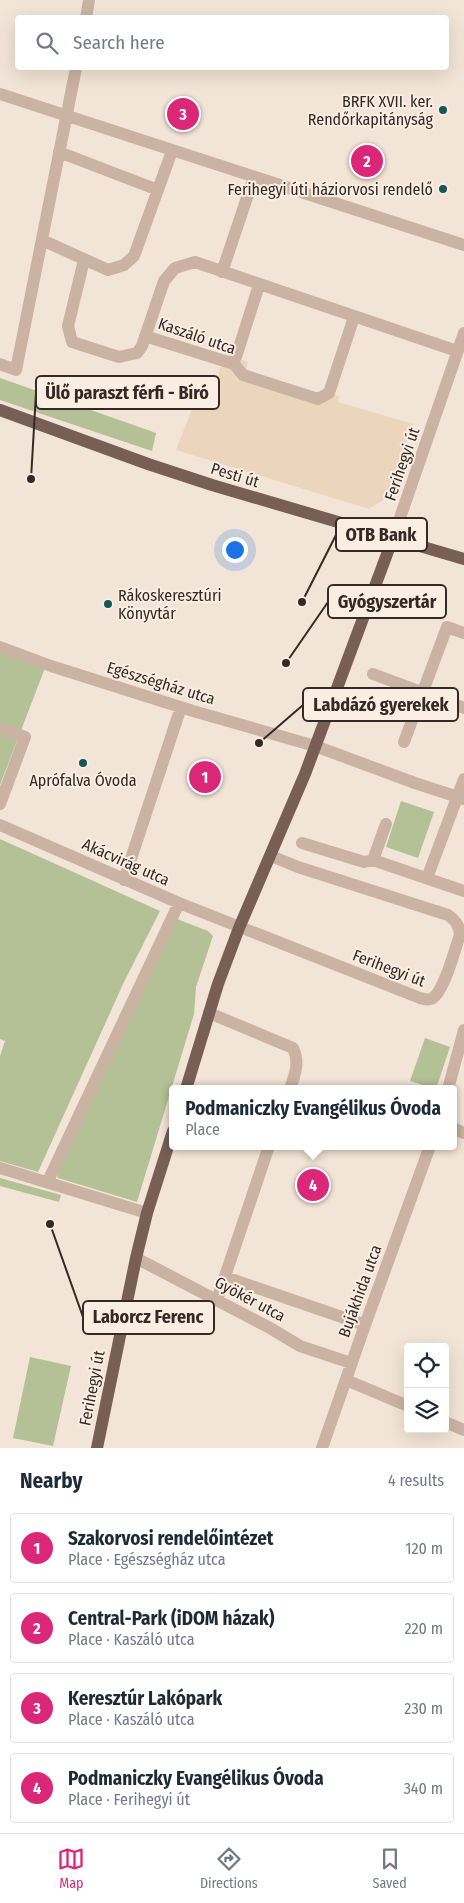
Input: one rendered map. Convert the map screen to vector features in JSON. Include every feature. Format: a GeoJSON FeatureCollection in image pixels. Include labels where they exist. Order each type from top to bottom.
{"type":"FeatureCollection","features":[{"type":"Feature","properties":{"kind":"main road","name":"Pesti út"},"geometry":{"type":"LineString","coordinates":[[0,410],[185,476],[464,559]]}},
{"type":"Feature","properties":{"kind":"main road","name":"Ferihegyi út"},"geometry":{"type":"LineString","coordinates":[[187,1085],[209,1013],[239,928],[271,856],[315,746],[394,538]]}},
{"type":"Feature","properties":{"kind":"main road","name":"Ferihegyi út"},"geometry":{"type":"LineString","coordinates":[[97,1448],[136,1258],[147,1212],[169,1143]]}},
{"type":"Feature","properties":{"kind":"street"},"geometry":{"type":"LineString","coordinates":[[86,15],[89,0]]}},
{"type":"Feature","properties":{"kind":"street"},"geometry":{"type":"LineString","coordinates":[[0,364],[16,370],[76,70]]}},
{"type":"Feature","properties":{"kind":"street"},"geometry":{"type":"LineString","coordinates":[[0,94],[464,245]]}},
{"type":"Feature","properties":{"kind":"street"},"geometry":{"type":"LineString","coordinates":[[42,240],[108,270],[124,265],[134,256],[172,151]]}},
{"type":"Feature","properties":{"kind":"street"},"geometry":{"type":"LineString","coordinates":[[59,152],[158,190]]}},
{"type":"Feature","properties":{"kind":"street"},"geometry":{"type":"LineString","coordinates":[[222,272],[254,177]]}},
{"type":"Feature","properties":{"kind":"street","name":"Kaszáló utca"},"geometry":{"type":"LineString","coordinates":[[84,260],[68,326],[72,342],[119,357],[137,354],[142,346],[164,281],[176,268],[195,262],[354,318],[457,351]]}},
{"type":"Feature","properties":{"kind":"street","name":"Kaszáló utca"},"geometry":{"type":"LineString","coordinates":[[236,357],[259,285]]}},
{"type":"Feature","properties":{"kind":"street","name":"Kaszáló utca"},"geometry":{"type":"LineString","coordinates":[[145,336],[234,364],[243,375],[318,399],[330,392],[354,318]]}},
{"type":"Feature","properties":{"kind":"street","name":"Ferihegyi út"},"geometry":{"type":"LineString","coordinates":[[394,538],[464,333]]}},
{"type":"Feature","properties":{"kind":"street"},"geometry":{"type":"LineString","coordinates":[[404,742],[447,627],[464,633]]}},
{"type":"Feature","properties":{"kind":"street","name":"Egészségház utca"},"geometry":{"type":"LineString","coordinates":[[0,647],[51,666],[181,707],[315,746]]}},
{"type":"Feature","properties":{"kind":"street"},"geometry":{"type":"LineString","coordinates":[[373,674],[464,708]]}},
{"type":"Feature","properties":{"kind":"street"},"geometry":{"type":"LineString","coordinates":[[124,880],[181,707]]}},
{"type":"Feature","properties":{"kind":"street"},"geometry":{"type":"LineString","coordinates":[[0,728],[25,737],[0,804]]}},
{"type":"Feature","properties":{"kind":"street"},"geometry":{"type":"LineString","coordinates":[[315,746],[461,798]]}},
{"type":"Feature","properties":{"kind":"street"},"geometry":{"type":"LineString","coordinates":[[427,878],[461,798],[464,779]]}},
{"type":"Feature","properties":{"kind":"street"},"geometry":{"type":"LineString","coordinates":[[373,860],[386,824]]}},
{"type":"Feature","properties":{"kind":"street","name":"Akácvirág utca"},"geometry":{"type":"LineString","coordinates":[[0,825],[239,928]]}},
{"type":"Feature","properties":{"kind":"street"},"geometry":{"type":"LineString","coordinates":[[302,843],[364,862],[373,860],[464,891]]}},
{"type":"Feature","properties":{"kind":"street","name":"Ferihegyi út"},"geometry":{"type":"LineString","coordinates":[[239,928],[420,998],[432,999],[440,990],[460,935],[456,921],[448,915],[298,867],[271,856]]}},
{"type":"Feature","properties":{"kind":"street"},"geometry":{"type":"LineString","coordinates":[[48,1181],[178,903]]}},
{"type":"Feature","properties":{"kind":"street"},"geometry":{"type":"LineString","coordinates":[[209,1013],[293,1048],[297,1057],[297,1068],[291,1085]]}},
{"type":"Feature","properties":{"kind":"street"},"geometry":{"type":"LineString","coordinates":[[449,1085],[464,1030]]}},
{"type":"Feature","properties":{"kind":"street"},"geometry":{"type":"LineString","coordinates":[[217,1300],[268,1150]]}},
{"type":"Feature","properties":{"kind":"street","name":"Bujákhida utca"},"geometry":{"type":"LineString","coordinates":[[322,1448],[364,1325],[429,1150]]}},
{"type":"Feature","properties":{"kind":"street"},"geometry":{"type":"LineString","coordinates":[[0,1168],[147,1212]]}},
{"type":"Feature","properties":{"kind":"street","name":"Gyökér utca"},"geometry":{"type":"LineString","coordinates":[[136,1258],[270,1328],[300,1346],[351,1363]]}},
{"type":"Feature","properties":{"kind":"street"},"geometry":{"type":"LineString","coordinates":[[226,1277],[364,1325]]}},
{"type":"Feature","properties":{"kind":"street"},"geometry":{"type":"LineString","coordinates":[[346,1380],[404,1404]]}},
{"type":"Feature","properties":{"kind":"street"},"geometry":{"type":"LineString","coordinates":[[449,1424],[464,1430]]}},
{"type":"Feature","properties":{"kind":"green space"},"geometry":{"type":"Polygon","coordinates":[[[0,378],[156,433],[152,451],[0,400],[0,378]]]}},
{"type":"Feature","properties":{"kind":"green space"},"geometry":{"type":"Polygon","coordinates":[[[0,651],[45,668],[0,785],[0,651]]]}},
{"type":"Feature","properties":{"kind":"green space"},"geometry":{"type":"Polygon","coordinates":[[[401,801],[434,812],[418,858],[386,847],[401,801]]]}},
{"type":"Feature","properties":{"kind":"green space"},"geometry":{"type":"Polygon","coordinates":[[[0,839],[160,911],[124,982],[38,1172],[0,1161],[0,1056],[5,1041],[0,1039],[0,839]]]}},
{"type":"Feature","properties":{"kind":"green space"},"geometry":{"type":"Polygon","coordinates":[[[177,919],[208,931],[213,936],[196,987],[194,1014],[172,1085],[169,1085],[169,1096],[137,1202],[58,1178],[57,1174],[177,919]]]}},
{"type":"Feature","properties":{"kind":"green space"},"geometry":{"type":"Polygon","coordinates":[[[425,1038],[450,1047],[437,1085],[423,1085],[410,1081],[425,1038]]]}},
{"type":"Feature","properties":{"kind":"green space"},"geometry":{"type":"Polygon","coordinates":[[[0,1178],[61,1195],[59,1202],[0,1186],[0,1178]]]}},
{"type":"Feature","properties":{"kind":"green space"},"geometry":{"type":"Polygon","coordinates":[[[30,1357],[71,1366],[53,1446],[13,1438],[30,1357]]]}},
{"type":"Feature","properties":{"kind":"shaded area"},"geometry":{"type":"Polygon","coordinates":[[[225,354],[248,362],[245,371],[319,394],[321,390],[339,396],[338,402],[413,424],[386,498],[369,509],[176,450],[196,399],[189,396],[193,384],[213,391],[225,354]]]}},
{"type":"Feature","properties":{"kind":"place","name":"BRFK XVII. ker. Rendőrkapitányság"},"geometry":{"type":"Point","coordinates":[443,110]}},
{"type":"Feature","properties":{"kind":"place","name":"Keresztúr Lakópark"},"geometry":{"type":"Point","coordinates":[183,114]}},
{"type":"Feature","properties":{"kind":"place","name":"Central-Park (iDOM házak)"},"geometry":{"type":"Point","coordinates":[367,161]}},
{"type":"Feature","properties":{"kind":"place","name":"Ferihegyi úti háziorvosi rendelő"},"geometry":{"type":"Point","coordinates":[443,189]}},
{"type":"Feature","properties":{"kind":"place","name":"Ülő paraszt férfi - Bíró"},"geometry":{"type":"Point","coordinates":[31,479]}},
{"type":"Feature","properties":{"kind":"place","name":"OTB Bank"},"geometry":{"type":"Point","coordinates":[302,602]}},
{"type":"Feature","properties":{"kind":"place","name":"Rákoskeresztúri Könyvtár"},"geometry":{"type":"Point","coordinates":[108,604]}},
{"type":"Feature","properties":{"kind":"place","name":"Gyógyszertár"},"geometry":{"type":"Point","coordinates":[286,663]}},
{"type":"Feature","properties":{"kind":"place","name":"Labdázó gyerekek"},"geometry":{"type":"Point","coordinates":[259,743]}},
{"type":"Feature","properties":{"kind":"place","name":"Aprófalva Óvoda"},"geometry":{"type":"Point","coordinates":[83,763]}},
{"type":"Feature","properties":{"kind":"place","name":"Szakorvosi rendelőintézet"},"geometry":{"type":"Point","coordinates":[205,777]}},
{"type":"Feature","properties":{"kind":"place","name":"Podmaniczky Evangélikus Óvoda"},"geometry":{"type":"Point","coordinates":[313,1185]}},
{"type":"Feature","properties":{"kind":"place","name":"Laborcz Ferenc"},"geometry":{"type":"Point","coordinates":[50,1224]}}]}
